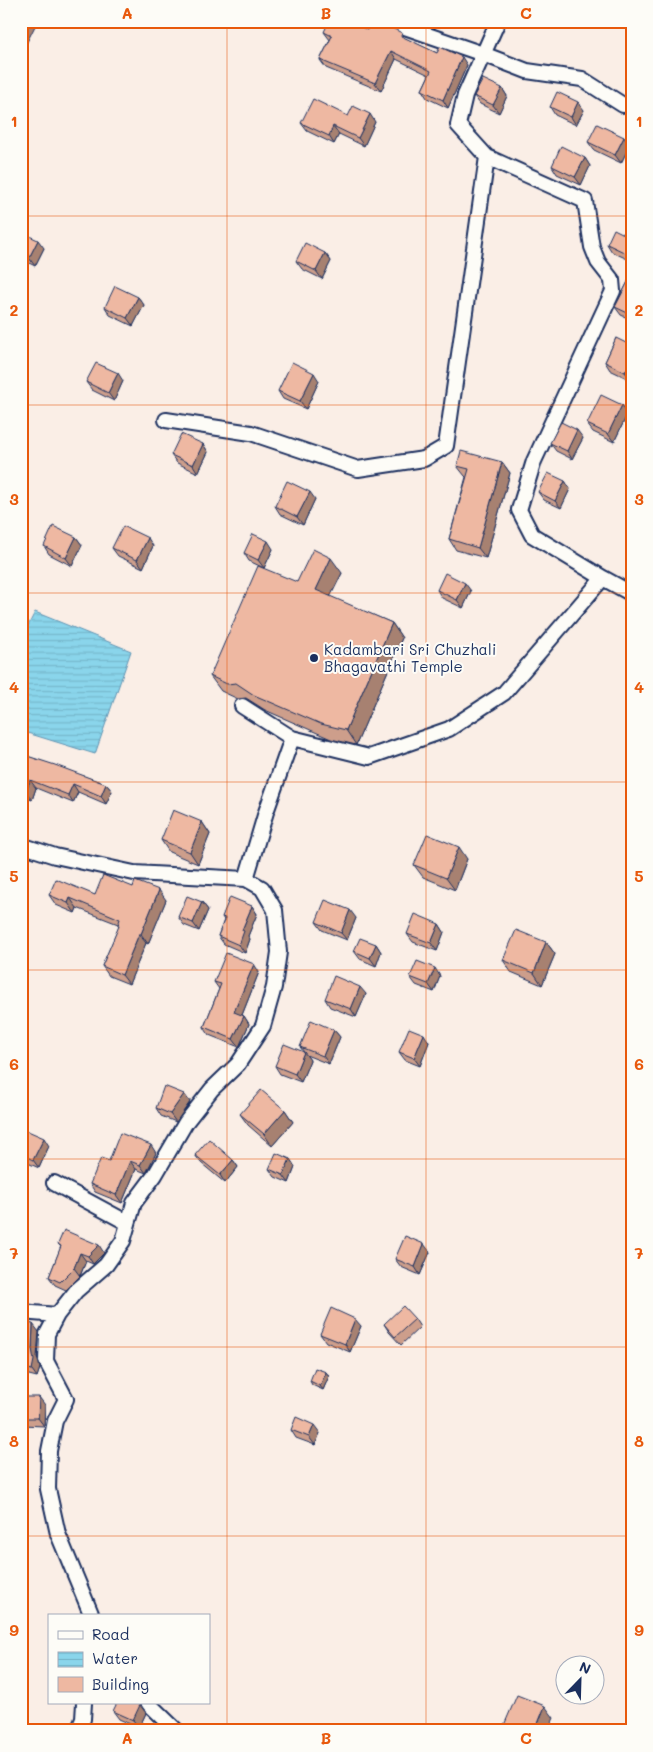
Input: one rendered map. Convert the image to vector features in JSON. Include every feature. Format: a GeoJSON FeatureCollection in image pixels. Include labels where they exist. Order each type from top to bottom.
{"type":"FeatureCollection","features":[{"type":"Feature","properties":{"kind":"street"},"geometry":{"type":"LineString","coordinates":[[387,21],[527,71],[582,79],[623,106]]}},
{"type":"Feature","properties":{"kind":"street"},"geometry":{"type":"LineString","coordinates":[[498,21],[466,95],[458,125],[487,156],[585,201],[592,247],[598,262],[612,280],[613,292],[534,461],[519,510],[532,535],[632,594]]}},
{"type":"Feature","properties":{"kind":"street"},"geometry":{"type":"LineString","coordinates":[[166,420],[251,434],[358,470],[424,459],[446,446],[487,156]]}},
{"type":"Feature","properties":{"kind":"street"},"geometry":{"type":"LineString","coordinates":[[242,706],[292,738],[369,757],[449,729],[504,693],[542,647],[604,578]]}},
{"type":"Feature","properties":{"kind":"street"},"geometry":{"type":"LineString","coordinates":[[246,879],[266,812],[292,738]]}},
{"type":"Feature","properties":{"kind":"street"},"geometry":{"type":"LineString","coordinates":[[21,845],[55,856],[134,874],[246,879],[262,888],[275,910],[279,952],[274,987],[263,1026],[238,1064],[212,1089],[186,1122],[155,1175],[134,1203],[123,1241],[106,1265],[76,1291],[57,1315],[48,1334],[46,1361],[66,1399],[55,1420],[49,1451],[48,1489],[58,1534],[91,1614]]}},
{"type":"Feature","properties":{"kind":"street"},"geometry":{"type":"LineString","coordinates":[[54,1183],[128,1223]]}},
{"type":"Feature","properties":{"kind":"street"},"geometry":{"type":"LineString","coordinates":[[21,1312],[57,1315]]}},
{"type":"Feature","properties":{"kind":"street"},"geometry":{"type":"LineString","coordinates":[[78,1731],[83,1719],[84,1704]]}},
{"type":"Feature","properties":{"kind":"street"},"geometry":{"type":"LineString","coordinates":[[149,1704],[176,1731]]}},
{"type":"Feature","properties":{"kind":"water"},"geometry":{"type":"Polygon","coordinates":[[[35,612],[131,651],[95,754],[21,731],[21,640],[35,612]]]}},
{"type":"Feature","properties":{"kind":"building"},"geometry":{"type":"Polygon","coordinates":[[[21,21],[25,21],[21,30],[21,21]]]}},
{"type":"Feature","properties":{"kind":"building"},"geometry":{"type":"Polygon","coordinates":[[[329,21],[350,21],[367,30],[372,21],[378,21],[402,33],[401,36],[437,53],[440,47],[462,57],[443,100],[422,90],[431,71],[391,51],[375,83],[320,60],[332,36],[324,32],[329,21]]]}},
{"type":"Feature","properties":{"kind":"building"},"geometry":{"type":"Polygon","coordinates":[[[483,79],[502,88],[493,105],[474,96],[483,79]]]}},
{"type":"Feature","properties":{"kind":"building"},"geometry":{"type":"Polygon","coordinates":[[[557,92],[578,102],[571,117],[550,107],[557,92]]]}},
{"type":"Feature","properties":{"kind":"building"},"geometry":{"type":"Polygon","coordinates":[[[313,99],[348,116],[353,106],[370,114],[358,138],[333,126],[329,136],[301,123],[313,99]]]}},
{"type":"Feature","properties":{"kind":"building"},"geometry":{"type":"Polygon","coordinates":[[[597,124],[624,137],[615,155],[588,142],[597,124]]]}},
{"type":"Feature","properties":{"kind":"building"},"geometry":{"type":"Polygon","coordinates":[[[561,146],[585,158],[575,177],[552,166],[561,146]]]}},
{"type":"Feature","properties":{"kind":"building"},"geometry":{"type":"Polygon","coordinates":[[[614,229],[632,238],[632,247],[628,254],[607,244],[614,229]]]}},
{"type":"Feature","properties":{"kind":"building"},"geometry":{"type":"Polygon","coordinates":[[[25,234],[38,240],[29,258],[21,254],[21,241],[25,234]]]}},
{"type":"Feature","properties":{"kind":"building"},"geometry":{"type":"Polygon","coordinates":[[[305,243],[325,253],[316,271],[296,261],[305,243]]]}},
{"type":"Feature","properties":{"kind":"building"},"geometry":{"type":"Polygon","coordinates":[[[632,274],[632,315],[615,307],[632,274]]]}},
{"type":"Feature","properties":{"kind":"building"},"geometry":{"type":"Polygon","coordinates":[[[115,286],[138,297],[127,318],[105,307],[115,286]]]}},
{"type":"Feature","properties":{"kind":"building"},"geometry":{"type":"Polygon","coordinates":[[[616,338],[632,346],[632,359],[625,372],[605,362],[616,338]]]}},
{"type":"Feature","properties":{"kind":"building"},"geometry":{"type":"Polygon","coordinates":[[[292,362],[314,373],[300,401],[278,391],[292,362]]]}},
{"type":"Feature","properties":{"kind":"building"},"geometry":{"type":"Polygon","coordinates":[[[96,363],[118,373],[108,393],[86,382],[96,363]]]}},
{"type":"Feature","properties":{"kind":"building"},"geometry":{"type":"Polygon","coordinates":[[[601,395],[622,405],[608,434],[587,424],[601,395]]]}},
{"type":"Feature","properties":{"kind":"building"},"geometry":{"type":"Polygon","coordinates":[[[561,422],[577,430],[567,451],[550,443],[561,422]]]}},
{"type":"Feature","properties":{"kind":"building"},"geometry":{"type":"Polygon","coordinates":[[[181,434],[203,444],[193,465],[171,455],[181,434]]]}},
{"type":"Feature","properties":{"kind":"building"},"geometry":{"type":"Polygon","coordinates":[[[632,449],[632,462],[627,459],[632,449]]]}},
{"type":"Feature","properties":{"kind":"building"},"geometry":{"type":"Polygon","coordinates":[[[461,451],[502,462],[478,548],[449,539],[469,469],[457,466],[461,451]]]}},
{"type":"Feature","properties":{"kind":"building"},"geometry":{"type":"Polygon","coordinates":[[[548,473],[565,481],[555,501],[538,492],[548,473]]]}},
{"type":"Feature","properties":{"kind":"building"},"geometry":{"type":"Polygon","coordinates":[[[287,481],[310,492],[297,517],[275,506],[287,481]]]}},
{"type":"Feature","properties":{"kind":"building"},"geometry":{"type":"Polygon","coordinates":[[[53,526],[76,537],[66,558],[44,546],[53,526]]]}},
{"type":"Feature","properties":{"kind":"building"},"geometry":{"type":"Polygon","coordinates":[[[123,526],[148,538],[137,560],[112,548],[123,526]]]}},
{"type":"Feature","properties":{"kind":"building"},"geometry":{"type":"Polygon","coordinates":[[[253,534],[268,541],[258,560],[244,553],[253,534]]]}},
{"type":"Feature","properties":{"kind":"building","name":"Kadambari Sri Chuzhali Bhagavathi Temple"},"geometry":{"type":"Polygon","coordinates":[[[313,549],[331,558],[316,590],[392,623],[346,730],[321,724],[254,695],[236,683],[227,684],[210,676],[258,566],[297,582],[313,549]]]}},
{"type":"Feature","properties":{"kind":"building"},"geometry":{"type":"Polygon","coordinates":[[[445,573],[465,583],[457,600],[437,590],[445,573]]]}},
{"type":"Feature","properties":{"kind":"building"},"geometry":{"type":"Polygon","coordinates":[[[21,754],[106,784],[101,796],[73,784],[68,795],[30,780],[26,792],[21,791],[21,754]]]}},
{"type":"Feature","properties":{"kind":"building"},"geometry":{"type":"Polygon","coordinates":[[[173,810],[202,822],[190,852],[161,840],[173,810]]]}},
{"type":"Feature","properties":{"kind":"building"},"geometry":{"type":"Polygon","coordinates":[[[427,834],[459,847],[446,878],[414,865],[427,834]]]}},
{"type":"Feature","properties":{"kind":"building"},"geometry":{"type":"Polygon","coordinates":[[[103,875],[133,887],[135,881],[159,890],[122,975],[102,966],[119,926],[120,919],[70,898],[68,903],[49,895],[56,879],[95,895],[103,875]]]}},
{"type":"Feature","properties":{"kind":"building"},"geometry":{"type":"Polygon","coordinates":[[[187,896],[202,902],[193,923],[178,917],[187,896]]]}},
{"type":"Feature","properties":{"kind":"building"},"geometry":{"type":"Polygon","coordinates":[[[230,897],[252,906],[242,930],[244,931],[239,945],[218,936],[225,918],[222,917],[230,897]]]}},
{"type":"Feature","properties":{"kind":"building"},"geometry":{"type":"Polygon","coordinates":[[[325,900],[350,910],[341,933],[316,922],[325,900]]]}},
{"type":"Feature","properties":{"kind":"building"},"geometry":{"type":"Polygon","coordinates":[[[415,914],[439,924],[431,943],[407,934],[415,914]]]}},
{"type":"Feature","properties":{"kind":"building"},"geometry":{"type":"Polygon","coordinates":[[[516,930],[546,942],[534,973],[503,960],[516,930]]]}},
{"type":"Feature","properties":{"kind":"building"},"geometry":{"type":"Polygon","coordinates":[[[360,938],[376,944],[370,958],[354,951],[360,938]]]}},
{"type":"Feature","properties":{"kind":"building"},"geometry":{"type":"Polygon","coordinates":[[[226,953],[254,964],[234,1012],[244,1016],[233,1039],[204,1027],[221,984],[214,982],[226,953]]]}},
{"type":"Feature","properties":{"kind":"building"},"geometry":{"type":"Polygon","coordinates":[[[417,961],[435,968],[428,984],[410,977],[417,961]]]}},
{"type":"Feature","properties":{"kind":"building"},"geometry":{"type":"Polygon","coordinates":[[[334,976],[360,987],[351,1009],[325,999],[334,976]]]}},
{"type":"Feature","properties":{"kind":"building"},"geometry":{"type":"Polygon","coordinates":[[[311,1020],[334,1030],[323,1056],[300,1047],[311,1020]]]}},
{"type":"Feature","properties":{"kind":"building"},"geometry":{"type":"Polygon","coordinates":[[[409,1028],[424,1034],[414,1058],[399,1052],[409,1028]]]}},
{"type":"Feature","properties":{"kind":"building"},"geometry":{"type":"Polygon","coordinates":[[[284,1044],[304,1052],[295,1074],[275,1066],[284,1044]]]}},
{"type":"Feature","properties":{"kind":"building"},"geometry":{"type":"Polygon","coordinates":[[[164,1086],[184,1094],[170,1114],[156,1108],[164,1086]]]}},
{"type":"Feature","properties":{"kind":"building"},"geometry":{"type":"Polygon","coordinates":[[[261,1090],[285,1110],[264,1134],[240,1114],[261,1090]]]}},
{"type":"Feature","properties":{"kind":"building"},"geometry":{"type":"Polygon","coordinates":[[[21,1128],[44,1138],[33,1160],[21,1154],[21,1128]]]}},
{"type":"Feature","properties":{"kind":"building"},"geometry":{"type":"Polygon","coordinates":[[[120,1133],[151,1145],[140,1165],[130,1161],[116,1195],[90,1184],[101,1158],[109,1161],[120,1133]]]}},
{"type":"Feature","properties":{"kind":"building"},"geometry":{"type":"Polygon","coordinates":[[[209,1139],[233,1160],[220,1175],[195,1155],[209,1139]]]}},
{"type":"Feature","properties":{"kind":"building"},"geometry":{"type":"Polygon","coordinates":[[[276,1153],[290,1159],[283,1175],[269,1169],[276,1153]]]}},
{"type":"Feature","properties":{"kind":"building"},"geometry":{"type":"Polygon","coordinates":[[[64,1230],[99,1245],[88,1256],[80,1253],[74,1268],[60,1282],[49,1277],[61,1246],[58,1244],[64,1230]]]}},
{"type":"Feature","properties":{"kind":"building"},"geometry":{"type":"Polygon","coordinates":[[[405,1236],[424,1244],[415,1267],[395,1259],[405,1236]]]}},
{"type":"Feature","properties":{"kind":"building"},"geometry":{"type":"Polygon","coordinates":[[[403,1306],[415,1319],[395,1337],[384,1324],[403,1306]]]}},
{"type":"Feature","properties":{"kind":"building"},"geometry":{"type":"Polygon","coordinates":[[[331,1308],[355,1319],[345,1344],[320,1334],[331,1308]]]}},
{"type":"Feature","properties":{"kind":"building"},"geometry":{"type":"Polygon","coordinates":[[[21,1322],[33,1324],[32,1349],[34,1360],[32,1370],[21,1367],[21,1322]]]}},
{"type":"Feature","properties":{"kind":"building"},"geometry":{"type":"Polygon","coordinates":[[[315,1368],[326,1372],[320,1386],[310,1381],[315,1368]]]}},
{"type":"Feature","properties":{"kind":"building"},"geometry":{"type":"Polygon","coordinates":[[[21,1397],[39,1397],[38,1418],[21,1418],[21,1397]]]}},
{"type":"Feature","properties":{"kind":"building"},"geometry":{"type":"Polygon","coordinates":[[[296,1417],[314,1425],[309,1437],[291,1430],[296,1417]]]}},
{"type":"Feature","properties":{"kind":"building"},"geometry":{"type":"Polygon","coordinates":[[[632,1434],[632,1446],[628,1444],[632,1434]]]}},
{"type":"Feature","properties":{"kind":"building"},"geometry":{"type":"Polygon","coordinates":[[[517,1695],[545,1706],[535,1731],[502,1730],[517,1695]]]}},
{"type":"Feature","properties":{"kind":"building"},"geometry":{"type":"Polygon","coordinates":[[[116,1704],[140,1705],[133,1720],[113,1711],[116,1704]]]}},
{"type":"Feature","properties":{"kind":"place","name":"Kadambari Sri Chuzhali Bhagavathi Temple"},"geometry":{"type":"Point","coordinates":[314,658]}}]}
